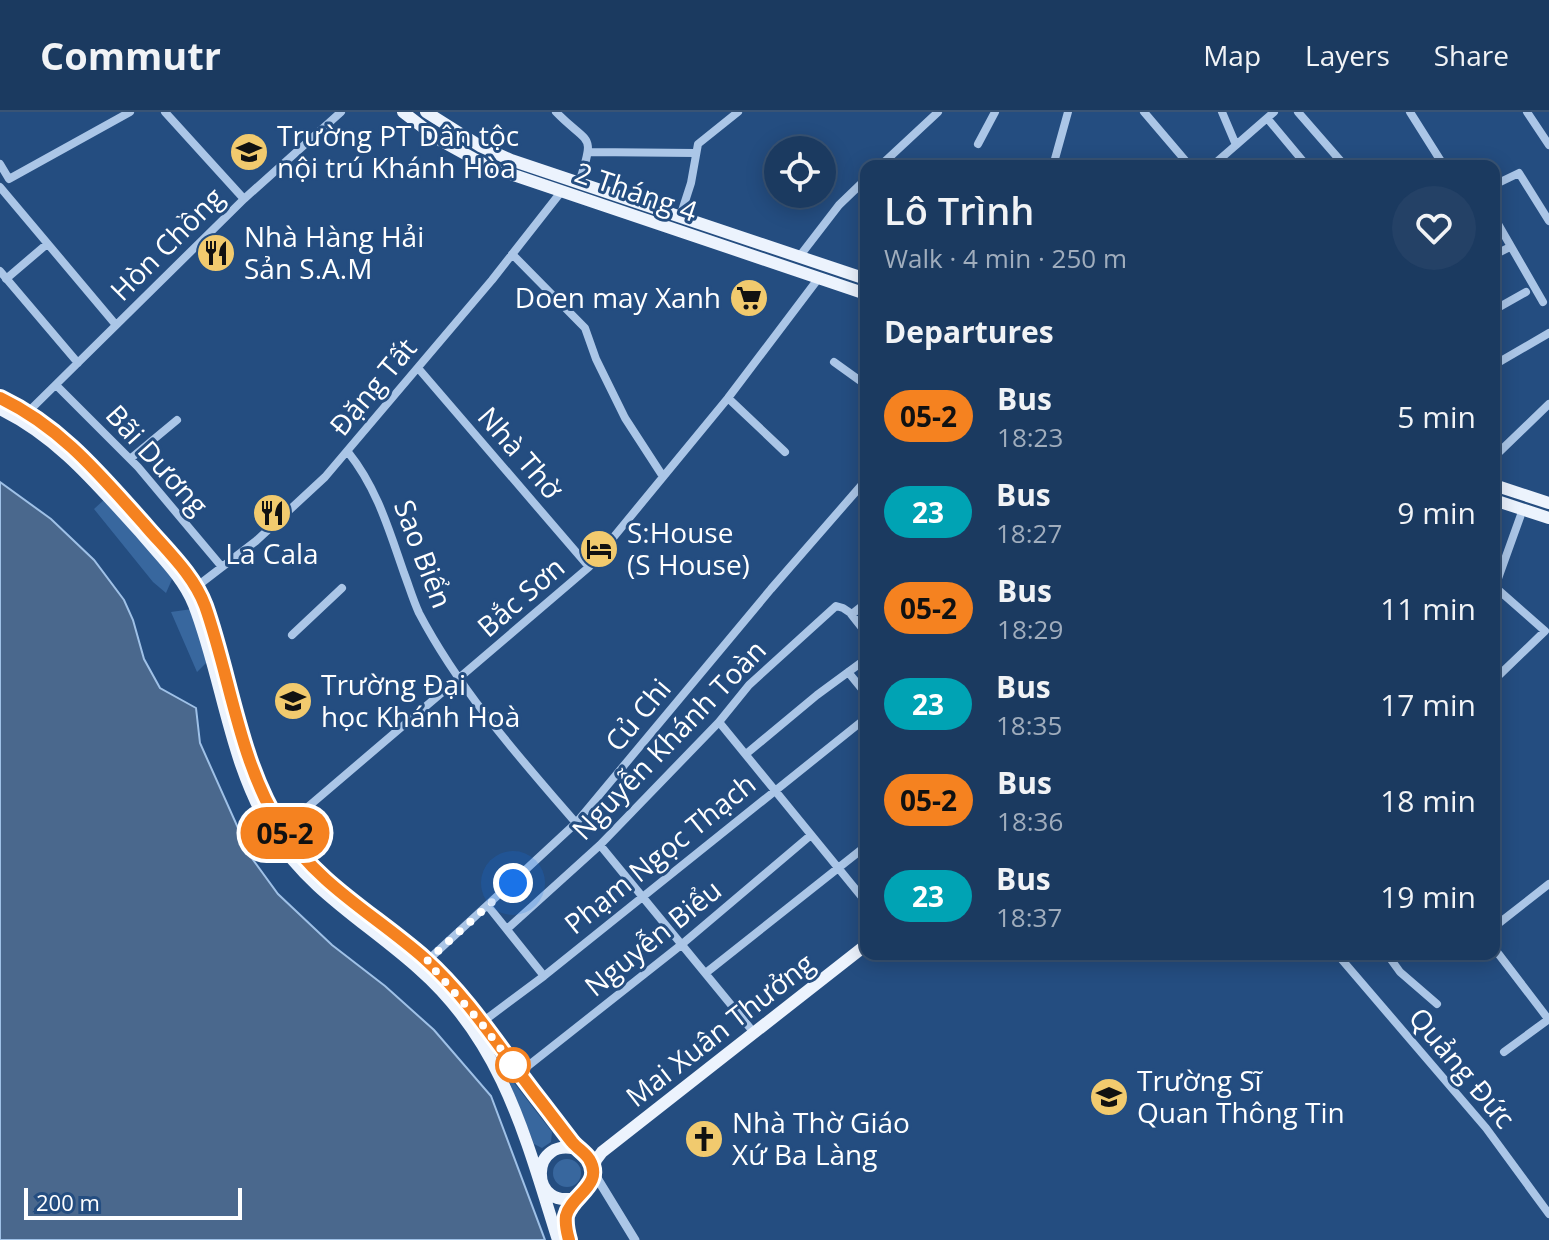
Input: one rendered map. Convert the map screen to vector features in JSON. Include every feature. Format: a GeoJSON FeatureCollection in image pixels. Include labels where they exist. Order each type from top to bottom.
{"type":"FeatureCollection","features":[{"type":"Feature","properties":{"kind":"main road","name":"2 Tháng 4"},"geometry":{"type":"LineString","coordinates":[[403,112],[438,139],[487,166],[860,292]]}},
{"type":"Feature","properties":{"kind":"main road","name":"2 Tháng 4"},"geometry":{"type":"LineString","coordinates":[[426,112],[480,146],[565,179],[860,277]]}},
{"type":"Feature","properties":{"kind":"main road"},"geometry":{"type":"LineString","coordinates":[[561,192],[565,179]]}},
{"type":"Feature","properties":{"kind":"main road"},"geometry":{"type":"LineString","coordinates":[[818,279],[827,267]]}},
{"type":"Feature","properties":{"kind":"main road"},"geometry":{"type":"LineString","coordinates":[[0,398],[60,435],[88,460],[174,557],[215,637],[255,777],[278,833],[318,874],[424,965],[481,1023],[586,1156],[593,1170],[590,1185],[566,1216],[569,1240]]}},
{"type":"Feature","properties":{"kind":"main road"},"geometry":{"type":"LineString","coordinates":[[0,409],[25,416]]}},
{"type":"Feature","properties":{"kind":"main road"},"geometry":{"type":"LineString","coordinates":[[1500,487],[1549,503]]}},
{"type":"Feature","properties":{"kind":"main road"},"geometry":{"type":"LineString","coordinates":[[1500,502],[1549,518]]}},
{"type":"Feature","properties":{"kind":"main road","name":"Mai Xuân Thưởng"},"geometry":{"type":"LineString","coordinates":[[593,1170],[602,1152],[860,950]]}},
{"type":"Feature","properties":{"kind":"main road"},"geometry":{"type":"LineString","coordinates":[[424,965],[501,1078],[519,1116],[558,1240]]}},
{"type":"Feature","properties":{"kind":"main road"},"geometry":{"type":"LineString","coordinates":[[580,1196],[565,1200],[545,1189],[541,1182],[541,1166],[550,1153],[565,1147],[589,1154],[602,1152]]}},
{"type":"Feature","properties":{"kind":"street"},"geometry":{"type":"LineString","coordinates":[[3,183],[130,112]]}},
{"type":"Feature","properties":{"kind":"street"},"geometry":{"type":"LineString","coordinates":[[165,112],[244,199]]}},
{"type":"Feature","properties":{"kind":"street","name":"Hòn Chồng"},"geometry":{"type":"LineString","coordinates":[[25,416],[244,199],[341,112]]}},
{"type":"Feature","properties":{"kind":"street"},"geometry":{"type":"LineString","coordinates":[[556,112],[585,135],[589,142],[579,183]]}},
{"type":"Feature","properties":{"kind":"street"},"geometry":{"type":"LineString","coordinates":[[680,217],[691,183],[698,144],[738,112]]}},
{"type":"Feature","properties":{"kind":"street"},"geometry":{"type":"LineString","coordinates":[[886,160],[938,112]]}},
{"type":"Feature","properties":{"kind":"street"},"geometry":{"type":"LineString","coordinates":[[978,144],[995,112]]}},
{"type":"Feature","properties":{"kind":"street"},"geometry":{"type":"LineString","coordinates":[[1055,160],[1068,112]]}},
{"type":"Feature","properties":{"kind":"street"},"geometry":{"type":"LineString","coordinates":[[1144,112],[1185,160]]}},
{"type":"Feature","properties":{"kind":"street"},"geometry":{"type":"LineString","coordinates":[[1222,112],[1236,145]]}},
{"type":"Feature","properties":{"kind":"street"},"geometry":{"type":"LineString","coordinates":[[1298,112],[1340,160]]}},
{"type":"Feature","properties":{"kind":"street"},"geometry":{"type":"LineString","coordinates":[[1410,112],[1440,160]]}},
{"type":"Feature","properties":{"kind":"street"},"geometry":{"type":"LineString","coordinates":[[1527,112],[1549,145]]}},
{"type":"Feature","properties":{"kind":"street"},"geometry":{"type":"LineString","coordinates":[[1219,160],[1271,115],[1303,160]]}},
{"type":"Feature","properties":{"kind":"street"},"geometry":{"type":"LineString","coordinates":[[589,152],[695,153]]}},
{"type":"Feature","properties":{"kind":"street"},"geometry":{"type":"LineString","coordinates":[[0,164],[3,183],[47,244],[116,325]]}},
{"type":"Feature","properties":{"kind":"street"},"geometry":{"type":"LineString","coordinates":[[1500,182],[1519,173],[1549,221]]}},
{"type":"Feature","properties":{"kind":"street"},"geometry":{"type":"LineString","coordinates":[[799,257],[839,205],[860,185]]}},
{"type":"Feature","properties":{"kind":"street","name":"Đặng Tất"},"geometry":{"type":"LineString","coordinates":[[192,590],[299,503],[348,452],[561,192]]}},
{"type":"Feature","properties":{"kind":"street"},"geometry":{"type":"LineString","coordinates":[[1500,228],[1543,302]]}},
{"type":"Feature","properties":{"kind":"street"},"geometry":{"type":"LineString","coordinates":[[47,244],[3,275],[78,363]]}},
{"type":"Feature","properties":{"kind":"street"},"geometry":{"type":"LineString","coordinates":[[1500,252],[1510,247]]}},
{"type":"Feature","properties":{"kind":"street"},"geometry":{"type":"LineString","coordinates":[[512,254],[585,328],[596,359],[625,418],[662,475]]}},
{"type":"Feature","properties":{"kind":"street","name":"Bắc Sơn"},"geometry":{"type":"LineString","coordinates":[[278,833],[589,567],[728,398],[818,279]]}},
{"type":"Feature","properties":{"kind":"street"},"geometry":{"type":"LineString","coordinates":[[1500,307],[1526,292]]}},
{"type":"Feature","properties":{"kind":"street"},"geometry":{"type":"LineString","coordinates":[[1500,362],[1549,333]]}},
{"type":"Feature","properties":{"kind":"street"},"geometry":{"type":"LineString","coordinates":[[834,362],[860,381]]}},
{"type":"Feature","properties":{"kind":"street","name":"Nhà Thờ"},"geometry":{"type":"LineString","coordinates":[[418,368],[589,567]]}},
{"type":"Feature","properties":{"kind":"street","name":"Bãi Dương"},"geometry":{"type":"LineString","coordinates":[[56,385],[130,459],[222,567]]}},
{"type":"Feature","properties":{"kind":"street"},"geometry":{"type":"LineString","coordinates":[[728,398],[785,452]]}},
{"type":"Feature","properties":{"kind":"street"},"geometry":{"type":"LineString","coordinates":[[1500,451],[1549,404]]}},
{"type":"Feature","properties":{"kind":"street"},"geometry":{"type":"LineString","coordinates":[[130,459],[177,420]]}},
{"type":"Feature","properties":{"kind":"street","name":"Sao Biển"},"geometry":{"type":"LineString","coordinates":[[348,452],[362,469],[380,503],[418,611],[440,650],[491,724],[576,823]]}},
{"type":"Feature","properties":{"kind":"street","name":"Củ Chi"},"geometry":{"type":"LineString","coordinates":[[424,965],[576,823],[860,487]]}},
{"type":"Feature","properties":{"kind":"street"},"geometry":{"type":"LineString","coordinates":[[1500,571],[1523,509]]}},
{"type":"Feature","properties":{"kind":"street"},"geometry":{"type":"LineString","coordinates":[[292,635],[342,588]]}},
{"type":"Feature","properties":{"kind":"street"},"geometry":{"type":"LineString","coordinates":[[1500,592],[1545,631],[1500,674]]}},
{"type":"Feature","properties":{"kind":"street","name":"Nguyễn Khánh Toàn"},"geometry":{"type":"LineString","coordinates":[[507,929],[600,845],[719,722],[749,685],[830,609],[840,606],[851,614],[860,607]]}},
{"type":"Feature","properties":{"kind":"street"},"geometry":{"type":"LineString","coordinates":[[851,614],[860,625]]}},
{"type":"Feature","properties":{"kind":"street"},"geometry":{"type":"LineString","coordinates":[[746,754],[860,663]]}},
{"type":"Feature","properties":{"kind":"street"},"geometry":{"type":"LineString","coordinates":[[848,672],[860,687]]}},
{"type":"Feature","properties":{"kind":"street"},"geometry":{"type":"LineString","coordinates":[[719,722],[860,894]]}},
{"type":"Feature","properties":{"kind":"street","name":"Phạm Ngọc Thạch"},"geometry":{"type":"LineString","coordinates":[[481,1023],[860,723]]}},
{"type":"Feature","properties":{"kind":"street","name":"Nguyễn Biểu"},"geometry":{"type":"LineString","coordinates":[[519,1073],[681,945],[811,835]]}},
{"type":"Feature","properties":{"kind":"street"},"geometry":{"type":"LineString","coordinates":[[600,845],[755,1034]]}},
{"type":"Feature","properties":{"kind":"street"},"geometry":{"type":"LineString","coordinates":[[707,972],[860,851]]}},
{"type":"Feature","properties":{"kind":"street"},"geometry":{"type":"LineString","coordinates":[[1500,922],[1549,884]]}},
{"type":"Feature","properties":{"kind":"street"},"geometry":{"type":"LineString","coordinates":[[488,906],[544,976]]}},
{"type":"Feature","properties":{"kind":"street"},"geometry":{"type":"LineString","coordinates":[[1500,956],[1549,1019],[1504,1052]]}},
{"type":"Feature","properties":{"kind":"street","name":"Quảng Đức"},"geometry":{"type":"LineString","coordinates":[[1342,960],[1486,1128],[1549,1214]]}},
{"type":"Feature","properties":{"kind":"street"},"geometry":{"type":"LineString","coordinates":[[1391,960],[1400,972],[1437,1004]]}},
{"type":"Feature","properties":{"kind":"street"},"geometry":{"type":"LineString","coordinates":[[593,1170],[611,1206],[635,1240]]}},
{"type":"Feature","properties":{"kind":"street"},"geometry":{"type":"LineString","coordinates":[[580,1196],[597,1195],[611,1206]]}},
{"type":"Feature","properties":{"kind":"shaded area"},"geometry":{"type":"Polygon","coordinates":[[[0,482],[51,519],[94,560],[124,600],[144,659],[160,688],[196,708],[200,743],[251,857],[278,894],[332,945],[385,986],[434,1030],[491,1096],[545,1240],[0,1240],[0,482]]]}},
{"type":"Feature","properties":{"kind":"shaded area"},"geometry":{"type":"Polygon","coordinates":[[[106,498],[173,577],[166,593],[153,582],[94,509],[106,498]]]}},
{"type":"Feature","properties":{"kind":"shaded area"},"geometry":{"type":"Polygon","coordinates":[[[192,609],[208,661],[197,672],[171,612],[192,609]]]}},
{"type":"Feature","properties":{"kind":"shaded area"},"geometry":{"type":"Polygon","coordinates":[[[505,1071],[552,1132],[551,1142],[542,1148],[534,1144],[505,1071]]]}},
{"type":"Feature","properties":{"kind":"shaded area"},"geometry":{"type":"Polygon","coordinates":[[[567,1159],[577,1163],[581,1173],[577,1183],[567,1187],[557,1183],[553,1173],[557,1163],[567,1159]]]}},
{"type":"Feature","properties":{"kind":"bus line","name":"05-2"},"geometry":{"type":"LineString","coordinates":[[0,398],[28,412],[78,450],[174,557],[196,587],[215,637],[255,777],[271,811],[294,846],[335,889],[427,961],[481,1023],[591,1162],[593,1178],[590,1185],[566,1216],[569,1240]]}},
{"type":"Feature","properties":{"kind":"place","name":"Trường PT Dân tộc nội trú Khánh Hòa"},"geometry":{"type":"Point","coordinates":[249,152]}},
{"type":"Feature","properties":{"kind":"place","name":"Nhà Hàng Hải Sản S.A.M"},"geometry":{"type":"Point","coordinates":[216,253]}},
{"type":"Feature","properties":{"kind":"place","name":"Doen may Xanh"},"geometry":{"type":"Point","coordinates":[749,298]}},
{"type":"Feature","properties":{"kind":"place","name":"La Cala"},"geometry":{"type":"Point","coordinates":[272,513]}},
{"type":"Feature","properties":{"kind":"place","name":"S:House (S House)"},"geometry":{"type":"Point","coordinates":[599,549]}},
{"type":"Feature","properties":{"kind":"place","name":"Trường Đại học Khánh Hoà"},"geometry":{"type":"Point","coordinates":[293,701]}},
{"type":"Feature","properties":{"kind":"place","name":"Trường Sĩ Quan Thông Tin"},"geometry":{"type":"Point","coordinates":[1109,1097]}},
{"type":"Feature","properties":{"kind":"place","name":"Nhà Thờ Giáo Xứ Ba Làng"},"geometry":{"type":"Point","coordinates":[704,1139]}},
{"type":"Feature","properties":{"kind":"route"},"geometry":{"type":"LineString","coordinates":[[513,883],[427,961],[519,1073],[513,1065]]}}]}
